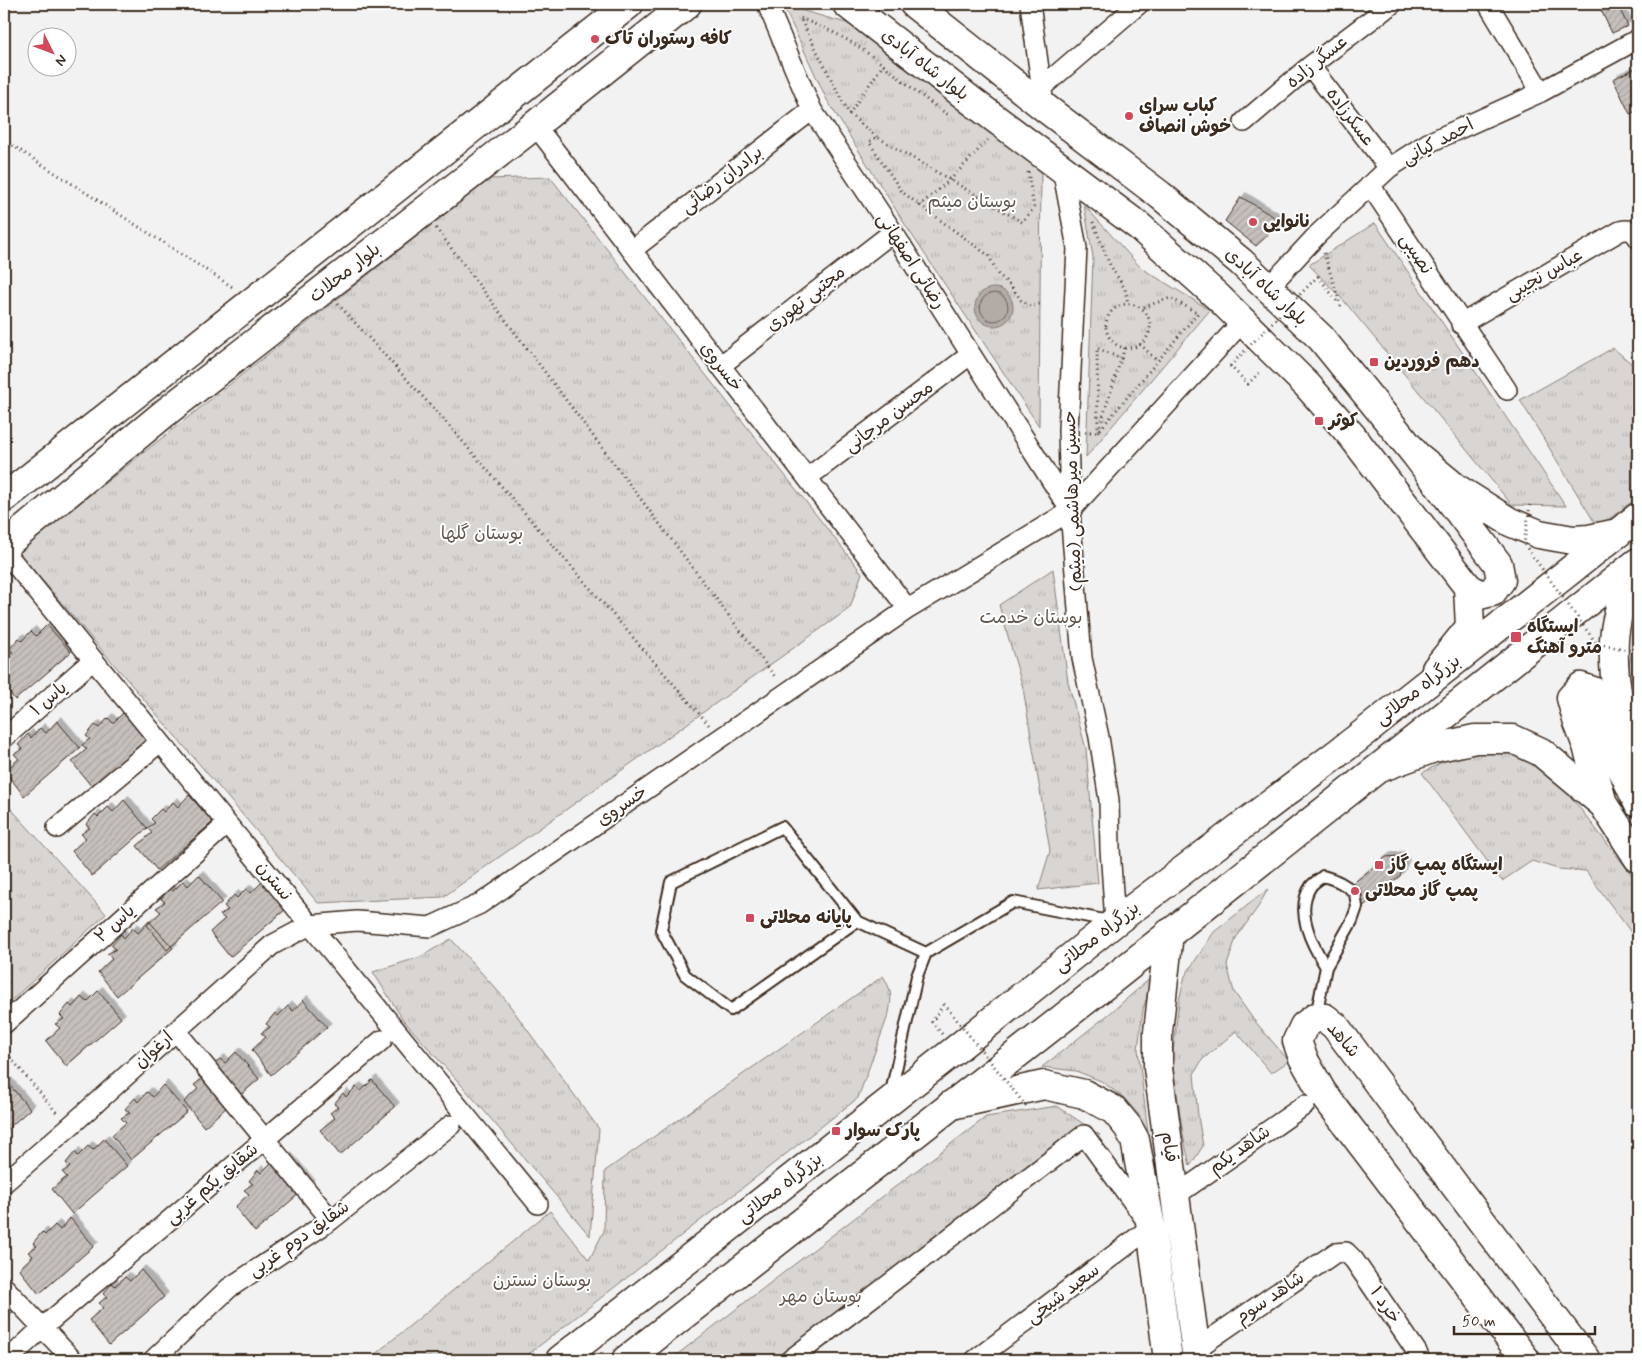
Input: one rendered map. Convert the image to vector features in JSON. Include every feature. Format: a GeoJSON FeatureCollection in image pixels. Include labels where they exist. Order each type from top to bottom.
{"type":"FeatureCollection","features":[{"type":"Feature","properties":{"kind":"main road","name":"بلوار محلات"},"geometry":{"type":"LineString","coordinates":[[4,498],[628,4]]}},
{"type":"Feature","properties":{"kind":"main road","name":"بلوار محلات"},"geometry":{"type":"LineString","coordinates":[[7,552],[166,412],[688,4]]}},
{"type":"Feature","properties":{"kind":"main road","name":"بلوار شاه آبادی"},"geometry":{"type":"LineString","coordinates":[[914,4],[1043,98],[1241,262],[1321,338],[1416,455],[1463,492],[1510,522],[1539,534],[1573,540],[1589,539],[1628,525]]}},
{"type":"Feature","properties":{"kind":"main road","name":"بلوار شاه آبادی"},"geometry":{"type":"LineString","coordinates":[[846,6],[1140,227],[1218,297],[1308,385],[1352,436],[1468,587]]}},
{"type":"Feature","properties":{"kind":"main road"},"geometry":{"type":"LineString","coordinates":[[1416,455],[1498,564],[1501,580],[1492,592],[1480,595],[1468,587]]}},
{"type":"Feature","properties":{"kind":"main road","name":"بزرگراه محلاتی"},"geometry":{"type":"LineString","coordinates":[[560,1360],[1115,922],[1420,688],[1628,525]]}},
{"type":"Feature","properties":{"kind":"main road"},"geometry":{"type":"LineString","coordinates":[[1637,564],[1624,594],[1614,638],[1614,669],[1623,716],[1638,755]]}},
{"type":"Feature","properties":{"kind":"main road","name":"بزرگراه محلاتی"},"geometry":{"type":"LineString","coordinates":[[632,1356],[1637,564]]}},
{"type":"Feature","properties":{"kind":"main road"},"geometry":{"type":"LineString","coordinates":[[1420,688],[1470,626],[1468,587]]}},
{"type":"Feature","properties":{"kind":"main road"},"geometry":{"type":"LineString","coordinates":[[1603,804],[1571,698],[1581,687],[1593,691],[1619,762],[1638,803]]}},
{"type":"Feature","properties":{"kind":"main road"},"geometry":{"type":"LineString","coordinates":[[1376,770],[1434,748],[1475,739],[1512,739],[1540,752],[1603,804],[1638,858]]}},
{"type":"Feature","properties":{"kind":"main road","name":"قیام"},"geometry":{"type":"LineString","coordinates":[[1169,933],[1158,1032],[1158,1068],[1197,1355]]}},
{"type":"Feature","properties":{"kind":"main road","name":"شاهد"},"geometry":{"type":"LineString","coordinates":[[1526,1360],[1322,1092],[1303,1058],[1297,1041],[1304,1026],[1316,1017],[1325,1018],[1335,1026],[1586,1360]]}},
{"type":"Feature","properties":{"kind":"main road","name":"قیام"},"geometry":{"type":"LineString","coordinates":[[951,1105],[1044,1085],[1084,1094],[1114,1110],[1128,1127],[1134,1140],[1151,1227],[1168,1360]]}},
{"type":"Feature","properties":{"kind":"main road"},"geometry":{"type":"LineString","coordinates":[[1142,1178],[1149,1173],[1163,1170],[1174,1186]]}},
{"type":"Feature","properties":{"kind":"main road"},"geometry":{"type":"LineString","coordinates":[[616,1316],[605,1339],[611,1350],[632,1356]]}},
{"type":"Feature","properties":{"kind":"street","name":"رضائی اصفهانی"},"geometry":{"type":"LineString","coordinates":[[767,4],[812,110],[893,232],[1070,511]]}},
{"type":"Feature","properties":{"kind":"street"},"geometry":{"type":"LineString","coordinates":[[1030,4],[1043,98]]}},
{"type":"Feature","properties":{"kind":"street"},"geometry":{"type":"LineString","coordinates":[[1043,98],[1139,4]]}},
{"type":"Feature","properties":{"kind":"street","name":"عسگر زاده"},"geometry":{"type":"LineString","coordinates":[[1244,122],[1310,66],[1392,4]]}},
{"type":"Feature","properties":{"kind":"street"},"geometry":{"type":"LineString","coordinates":[[1488,4],[1541,92]]}},
{"type":"Feature","properties":{"kind":"street","name":"احمد کیانی"},"geometry":{"type":"LineString","coordinates":[[1268,288],[1318,234],[1389,168],[1428,143],[1541,92],[1638,39]]}},
{"type":"Feature","properties":{"kind":"street","name":"عسکرزاده"},"geometry":{"type":"LineString","coordinates":[[1310,66],[1389,168]]}},
{"type":"Feature","properties":{"kind":"street","name":"برادران رضائی"},"geometry":{"type":"LineString","coordinates":[[632,250],[812,110]]}},
{"type":"Feature","properties":{"kind":"street","name":"خسروی"},"geometry":{"type":"LineString","coordinates":[[535,125],[908,609]]}},
{"type":"Feature","properties":{"kind":"street","name":"حسین میرهاشمی (میثم)"},"geometry":{"type":"LineString","coordinates":[[1062,168],[1076,248],[1068,430],[1070,511],[1082,658],[1099,737],[1109,800],[1115,922]]}},
{"type":"Feature","properties":{"kind":"street","name":"نصیبی"},"geometry":{"type":"LineString","coordinates":[[1370,185],[1461,324],[1507,390]]}},
{"type":"Feature","properties":{"kind":"street","name":"عباس نجیبی"},"geometry":{"type":"LineString","coordinates":[[1461,324],[1620,231],[1633,234]]}},
{"type":"Feature","properties":{"kind":"street","name":"مجتبی تهوری"},"geometry":{"type":"LineString","coordinates":[[720,366],[893,232]]}},
{"type":"Feature","properties":{"kind":"street","name":"خسروی"},"geometry":{"type":"LineString","coordinates":[[310,925],[357,921],[430,927],[480,904],[908,609],[1070,511],[1243,321]]}},
{"type":"Feature","properties":{"kind":"street","name":"محسن مرجانی"},"geometry":{"type":"LineString","coordinates":[[807,478],[970,355]]}},
{"type":"Feature","properties":{"kind":"street","name":"نسترن"},"geometry":{"type":"LineString","coordinates":[[7,552],[93,660],[538,1204]]}},
{"type":"Feature","properties":{"kind":"street","name":"یاس ۱"},"geometry":{"type":"LineString","coordinates":[[4,738],[93,660]]}},
{"type":"Feature","properties":{"kind":"street"},"geometry":{"type":"LineString","coordinates":[[58,828],[160,742]]}},
{"type":"Feature","properties":{"kind":"street","name":"یاس ۲"},"geometry":{"type":"LineString","coordinates":[[4,1024],[227,824]]}},
{"type":"Feature","properties":{"kind":"street","name":"ارغوان"},"geometry":{"type":"LineString","coordinates":[[4,1182],[69,1127],[272,945],[310,925]]}},
{"type":"Feature","properties":{"kind":"street"},"geometry":{"type":"LineString","coordinates":[[176,1031],[331,1220]]}},
{"type":"Feature","properties":{"kind":"street","name":"شقایق یکم غربی"},"geometry":{"type":"LineString","coordinates":[[8,1360],[42,1328],[382,1040]]}},
{"type":"Feature","properties":{"kind":"street","name":"شاهد یکم"},"geometry":{"type":"LineString","coordinates":[[1174,1186],[1305,1104]]}},
{"type":"Feature","properties":{"kind":"street","name":"شقایق دوم غربی"},"geometry":{"type":"LineString","coordinates":[[153,1360],[229,1288],[331,1220],[451,1125]]}},
{"type":"Feature","properties":{"kind":"street"},"geometry":{"type":"LineString","coordinates":[[790,1360],[1084,1135],[1151,1227]]}},
{"type":"Feature","properties":{"kind":"street","name":"سعید شیخی"},"geometry":{"type":"LineString","coordinates":[[975,1360],[1151,1227]]}},
{"type":"Feature","properties":{"kind":"street","name":"شاهد سوم"},"geometry":{"type":"LineString","coordinates":[[1197,1355],[1335,1254],[1346,1252]]}},
{"type":"Feature","properties":{"kind":"street","name":"خرد ۱"},"geometry":{"type":"LineString","coordinates":[[1346,1252],[1354,1260],[1421,1360]]}},
{"type":"Feature","properties":{"kind":"street"},"geometry":{"type":"LineString","coordinates":[[4,1287],[72,1360]]}},
{"type":"Feature","properties":{"kind":"lane"},"geometry":{"type":"LineString","coordinates":[[857,921],[731,1010],[685,975],[661,930],[671,882],[782,827],[857,921],[926,953]]}},
{"type":"Feature","properties":{"kind":"lane"},"geometry":{"type":"LineString","coordinates":[[1316,1017],[1326,967],[1352,921],[1357,907],[1355,893],[1341,882],[1323,876],[1312,885],[1305,901],[1307,932],[1326,967]]}},
{"type":"Feature","properties":{"kind":"lane"},"geometry":{"type":"LineString","coordinates":[[889,1102],[917,976],[926,953],[1013,902],[1115,922]]}},
{"type":"Feature","properties":{"kind":"path"},"geometry":{"type":"LineString","coordinates":[[958,120],[935,106],[883,65],[842,37],[800,18],[849,114],[877,137],[1022,222],[1034,208],[1029,172],[1022,167]]}},
{"type":"Feature","properties":{"kind":"path"},"geometry":{"type":"LineString","coordinates":[[849,114],[883,65]]}},
{"type":"Feature","properties":{"kind":"path"},"geometry":{"type":"LineString","coordinates":[[981,135],[995,145]]}},
{"type":"Feature","properties":{"kind":"path"},"geometry":{"type":"LineString","coordinates":[[877,137],[869,142],[902,192],[989,256],[998,274],[1021,300],[1030,306],[1040,304]]}},
{"type":"Feature","properties":{"kind":"path"},"geometry":{"type":"LineString","coordinates":[[4,140],[253,300]]}},
{"type":"Feature","properties":{"kind":"path"},"geometry":{"type":"LineString","coordinates":[[919,206],[950,180],[989,140]]}},
{"type":"Feature","properties":{"kind":"path"},"geometry":{"type":"LineString","coordinates":[[424,212],[787,692]]}},
{"type":"Feature","properties":{"kind":"path"},"geometry":{"type":"LineString","coordinates":[[1092,222],[1110,265],[1125,289],[1128,304]]}},
{"type":"Feature","properties":{"kind":"path"},"geometry":{"type":"LineString","coordinates":[[1264,368],[1248,384],[1230,366],[1318,276],[1341,307],[1318,234]]}},
{"type":"Feature","properties":{"kind":"path"},"geometry":{"type":"LineString","coordinates":[[324,289],[443,419],[720,738]]}},
{"type":"Feature","properties":{"kind":"path"},"geometry":{"type":"LineString","coordinates":[[1098,432],[1198,313],[1170,298],[1141,308]]}},
{"type":"Feature","properties":{"kind":"path"},"geometry":{"type":"LineString","coordinates":[[1128,304],[1141,308],[1150,319],[1149,334],[1140,344],[1133,347],[1118,345],[1113,341],[1107,328],[1110,314],[1121,305],[1128,304]]}},
{"type":"Feature","properties":{"kind":"path"},"geometry":{"type":"LineString","coordinates":[[1140,344],[1157,361]]}},
{"type":"Feature","properties":{"kind":"path"},"geometry":{"type":"LineString","coordinates":[[1098,432],[1126,347]]}},
{"type":"Feature","properties":{"kind":"path"},"geometry":{"type":"LineString","coordinates":[[1098,432],[1097,348],[1122,359]]}},
{"type":"Feature","properties":{"kind":"path"},"geometry":{"type":"LineString","coordinates":[[1530,505],[1524,544],[1596,643],[1637,652]]}},
{"type":"Feature","properties":{"kind":"path"},"geometry":{"type":"LineString","coordinates":[[932,1022],[944,1004],[1026,1106]]}},
{"type":"Feature","properties":{"kind":"path"},"geometry":{"type":"LineString","coordinates":[[4,1050],[69,1127]]}},
{"type":"Feature","properties":{"kind":"green space","name":"بوستان میثم"},"geometry":{"type":"Polygon","coordinates":[[[783,5],[853,25],[1041,168],[1039,426],[906,226],[827,100],[783,5]]]}},
{"type":"Feature","properties":{"kind":"green space","name":"بوستان گلها"},"geometry":{"type":"Polygon","coordinates":[[[550,177],[862,573],[850,608],[443,897],[318,903],[18,552],[489,179],[550,177]]]}},
{"type":"Feature","properties":{"kind":"green space"},"geometry":{"type":"Polygon","coordinates":[[[1084,205],[1141,268],[1210,310],[1086,457],[1093,257],[1084,205]]]}},
{"type":"Feature","properties":{"kind":"green space"},"geometry":{"type":"Polygon","coordinates":[[[1375,223],[1566,506],[1512,505],[1344,301],[1309,265],[1375,223]]]}},
{"type":"Feature","properties":{"kind":"green space"},"geometry":{"type":"Polygon","coordinates":[[[1613,348],[1638,369],[1638,497],[1598,528],[1520,400],[1613,348]]]}},
{"type":"Feature","properties":{"kind":"green space","name":"بوستان خدمت"},"geometry":{"type":"Polygon","coordinates":[[[1053,569],[1068,682],[1086,749],[1098,883],[1038,890],[1050,851],[1023,688],[999,605],[1053,569]]]}},
{"type":"Feature","properties":{"kind":"green space"},"geometry":{"type":"Polygon","coordinates":[[[1638,618],[1638,707],[1628,671],[1638,618]]]}},
{"type":"Feature","properties":{"kind":"green space"},"geometry":{"type":"Polygon","coordinates":[[[1495,749],[1532,757],[1561,784],[1638,883],[1638,942],[1586,871],[1558,869],[1532,861],[1502,881],[1422,773],[1448,759],[1495,749]]]}},
{"type":"Feature","properties":{"kind":"green space"},"geometry":{"type":"Polygon","coordinates":[[[4,801],[106,914],[4,1007],[4,801]]]}},
{"type":"Feature","properties":{"kind":"green space"},"geometry":{"type":"Polygon","coordinates":[[[1268,889],[1236,938],[1227,965],[1234,992],[1253,1019],[1289,1061],[1271,1073],[1236,1031],[1202,1060],[1194,1074],[1203,1146],[1190,1166],[1183,1135],[1172,1060],[1179,1000],[1185,976],[1214,932],[1268,889]]]}},
{"type":"Feature","properties":{"kind":"green space"},"geometry":{"type":"Polygon","coordinates":[[[451,939],[505,999],[599,1129],[590,1236],[480,1106],[404,1021],[373,972],[420,957],[451,939]]]}},
{"type":"Feature","properties":{"kind":"green space","name":"بوستان نسترن"},"geometry":{"type":"Polygon","coordinates":[[[883,976],[890,994],[889,1013],[858,1098],[521,1360],[368,1360],[550,1211],[589,1260],[604,1231],[605,1171],[883,976]]]}},
{"type":"Feature","properties":{"kind":"green space"},"geometry":{"type":"Polygon","coordinates":[[[1153,976],[1143,1010],[1138,1049],[1149,1141],[1138,1114],[1123,1097],[1101,1081],[1076,1071],[1042,1067],[1153,976]]]}},
{"type":"Feature","properties":{"kind":"green space","name":"بوستان مهر"},"geometry":{"type":"Polygon","coordinates":[[[1057,1106],[1100,1135],[808,1360],[670,1360],[986,1117],[1057,1106]]]}},
{"type":"Feature","properties":{"kind":"water"},"geometry":{"type":"Polygon","coordinates":[[[994,288],[1001,289],[1007,294],[1012,300],[1012,314],[1007,320],[1001,325],[994,326],[987,325],[981,320],[976,314],[975,307],[976,300],[981,294],[987,289],[994,288]]]}},
{"type":"Feature","properties":{"kind":"building"},"geometry":{"type":"Polygon","coordinates":[[[1598,4],[1617,4],[1628,26],[1612,33],[1598,4]]]}},
{"type":"Feature","properties":{"kind":"building"},"geometry":{"type":"Polygon","coordinates":[[[1638,67],[1638,110],[1630,114],[1613,79],[1638,67]]]}},
{"type":"Feature","properties":{"kind":"building","name":"نانوایی"},"geometry":{"type":"Polygon","coordinates":[[[1241,197],[1282,222],[1256,246],[1225,221],[1241,197]]]}},
{"type":"Feature","properties":{"kind":"building"},"geometry":{"type":"Polygon","coordinates":[[[47,625],[71,652],[15,700],[4,685],[4,668],[10,662],[5,658],[13,652],[9,649],[19,638],[22,641],[31,631],[36,636],[47,625]]]}},
{"type":"Feature","properties":{"kind":"building"},"geometry":{"type":"Polygon","coordinates":[[[124,712],[147,739],[92,787],[72,762],[87,749],[82,745],[90,739],[86,736],[95,725],[99,728],[108,718],[113,723],[124,712]]]}},
{"type":"Feature","properties":{"kind":"building"},"geometry":{"type":"Polygon","coordinates":[[[57,721],[80,748],[24,796],[5,771],[19,759],[14,754],[23,749],[18,745],[28,734],[31,738],[40,728],[46,733],[57,721]]]}},
{"type":"Feature","properties":{"kind":"building"},"geometry":{"type":"Polygon","coordinates":[[[189,795],[213,822],[157,870],[137,846],[152,833],[147,828],[155,823],[151,819],[161,809],[164,812],[173,802],[178,807],[189,795]]]}},
{"type":"Feature","properties":{"kind":"building"},"geometry":{"type":"Polygon","coordinates":[[[124,800],[147,828],[92,876],[72,851],[86,838],[81,834],[90,828],[86,825],[95,814],[98,817],[108,807],[113,812],[124,800]]]}},
{"type":"Feature","properties":{"kind":"building"},"geometry":{"type":"Polygon","coordinates":[[[1399,856],[1405,864],[1400,876],[1361,908],[1345,890],[1386,857],[1399,856]]]}},
{"type":"Feature","properties":{"kind":"building"},"geometry":{"type":"Polygon","coordinates":[[[199,875],[222,902],[167,950],[147,925],[161,912],[156,908],[165,902],[161,899],[170,888],[173,891],[183,881],[188,886],[199,875]]]}},
{"type":"Feature","properties":{"kind":"building"},"geometry":{"type":"Polygon","coordinates":[[[262,882],[286,909],[230,957],[210,932],[225,919],[220,915],[228,910],[224,906],[234,895],[237,898],[246,889],[251,893],[262,882]]]}},
{"type":"Feature","properties":{"kind":"building"},"geometry":{"type":"Polygon","coordinates":[[[149,921],[173,948],[117,996],[98,972],[112,959],[107,954],[116,949],[111,945],[121,934],[124,938],[133,928],[138,933],[149,921]]]}},
{"type":"Feature","properties":{"kind":"building"},"geometry":{"type":"Polygon","coordinates":[[[98,991],[121,1018],[66,1066],[46,1041],[60,1028],[55,1024],[64,1019],[60,1015],[69,1004],[72,1007],[81,997],[87,1002],[98,991]]]}},
{"type":"Feature","properties":{"kind":"building"},"geometry":{"type":"Polygon","coordinates":[[[303,1000],[327,1027],[271,1075],[252,1050],[266,1037],[261,1033],[270,1027],[266,1024],[275,1013],[278,1016],[288,1006],[293,1011],[303,1000]]]}},
{"type":"Feature","properties":{"kind":"building"},"geometry":{"type":"Polygon","coordinates":[[[236,1052],[259,1079],[204,1127],[184,1102],[198,1089],[194,1085],[202,1079],[198,1076],[207,1065],[210,1068],[220,1059],[225,1063],[236,1052]]]}},
{"type":"Feature","properties":{"kind":"building"},"geometry":{"type":"Polygon","coordinates":[[[372,1080],[395,1107],[340,1155],[320,1130],[335,1118],[330,1113],[338,1107],[334,1104],[343,1093],[346,1097],[356,1087],[361,1091],[372,1080]]]}},
{"type":"Feature","properties":{"kind":"building"},"geometry":{"type":"Polygon","coordinates":[[[7,1082],[30,1109],[4,1132],[4,1085],[7,1082]]]}},
{"type":"Feature","properties":{"kind":"building"},"geometry":{"type":"Polygon","coordinates":[[[163,1085],[187,1112],[131,1160],[112,1135],[126,1123],[121,1118],[130,1113],[125,1109],[135,1098],[138,1102],[147,1092],[153,1097],[163,1085]]]}},
{"type":"Feature","properties":{"kind":"building"},"geometry":{"type":"Polygon","coordinates":[[[104,1139],[127,1166],[72,1214],[52,1189],[67,1177],[62,1172],[70,1167],[66,1163],[75,1152],[78,1156],[88,1146],[93,1150],[104,1139]]]}},
{"type":"Feature","properties":{"kind":"building"},"geometry":{"type":"Polygon","coordinates":[[[286,1156],[310,1184],[255,1232],[235,1207],[249,1194],[244,1190],[253,1184],[249,1181],[258,1170],[261,1173],[271,1163],[276,1168],[286,1156]]]}},
{"type":"Feature","properties":{"kind":"building"},"geometry":{"type":"Polygon","coordinates":[[[70,1218],[94,1246],[39,1294],[19,1269],[33,1256],[28,1252],[37,1246],[33,1243],[42,1232],[45,1235],[55,1225],[60,1230],[70,1218]]]}},
{"type":"Feature","properties":{"kind":"building"},"geometry":{"type":"Polygon","coordinates":[[[141,1270],[164,1297],[109,1345],[89,1320],[103,1308],[99,1303],[107,1297],[103,1294],[112,1283],[115,1286],[125,1277],[130,1281],[141,1270]]]}},
{"type":"Feature","properties":{"kind":"building"},"geometry":{"type":"Polygon","coordinates":[[[4,1283],[22,1304],[4,1319],[4,1283]]]}},
{"type":"Feature","properties":{"kind":"place","name":"کافه رستوران تاک"},"geometry":{"type":"Point","coordinates":[595,39]}},
{"type":"Feature","properties":{"kind":"place","name":"کباب سرای خوش انصاف"},"geometry":{"type":"Point","coordinates":[1129,116]}},
{"type":"Feature","properties":{"kind":"place","name":"نانوایی"},"geometry":{"type":"Point","coordinates":[1253,222]}},
{"type":"Feature","properties":{"kind":"place","name":"دهم فروردین"},"geometry":{"type":"Point","coordinates":[1374,362]}},
{"type":"Feature","properties":{"kind":"place","name":"کوثر"},"geometry":{"type":"Point","coordinates":[1319,421]}},
{"type":"Feature","properties":{"kind":"place","name":"ایستگاه مترو آهنگ"},"geometry":{"type":"Point","coordinates":[1516,637]}},
{"type":"Feature","properties":{"kind":"place","name":"ایستگاه پمپ گاز"},"geometry":{"type":"Point","coordinates":[1379,865]}},
{"type":"Feature","properties":{"kind":"place","name":"پمپ گاز محلاتی"},"geometry":{"type":"Point","coordinates":[1355,891]}},
{"type":"Feature","properties":{"kind":"place","name":"پایانه محلاتی"},"geometry":{"type":"Point","coordinates":[750,918]}},
{"type":"Feature","properties":{"kind":"place","name":"پارک سوار"},"geometry":{"type":"Point","coordinates":[836,1131]}}]}
